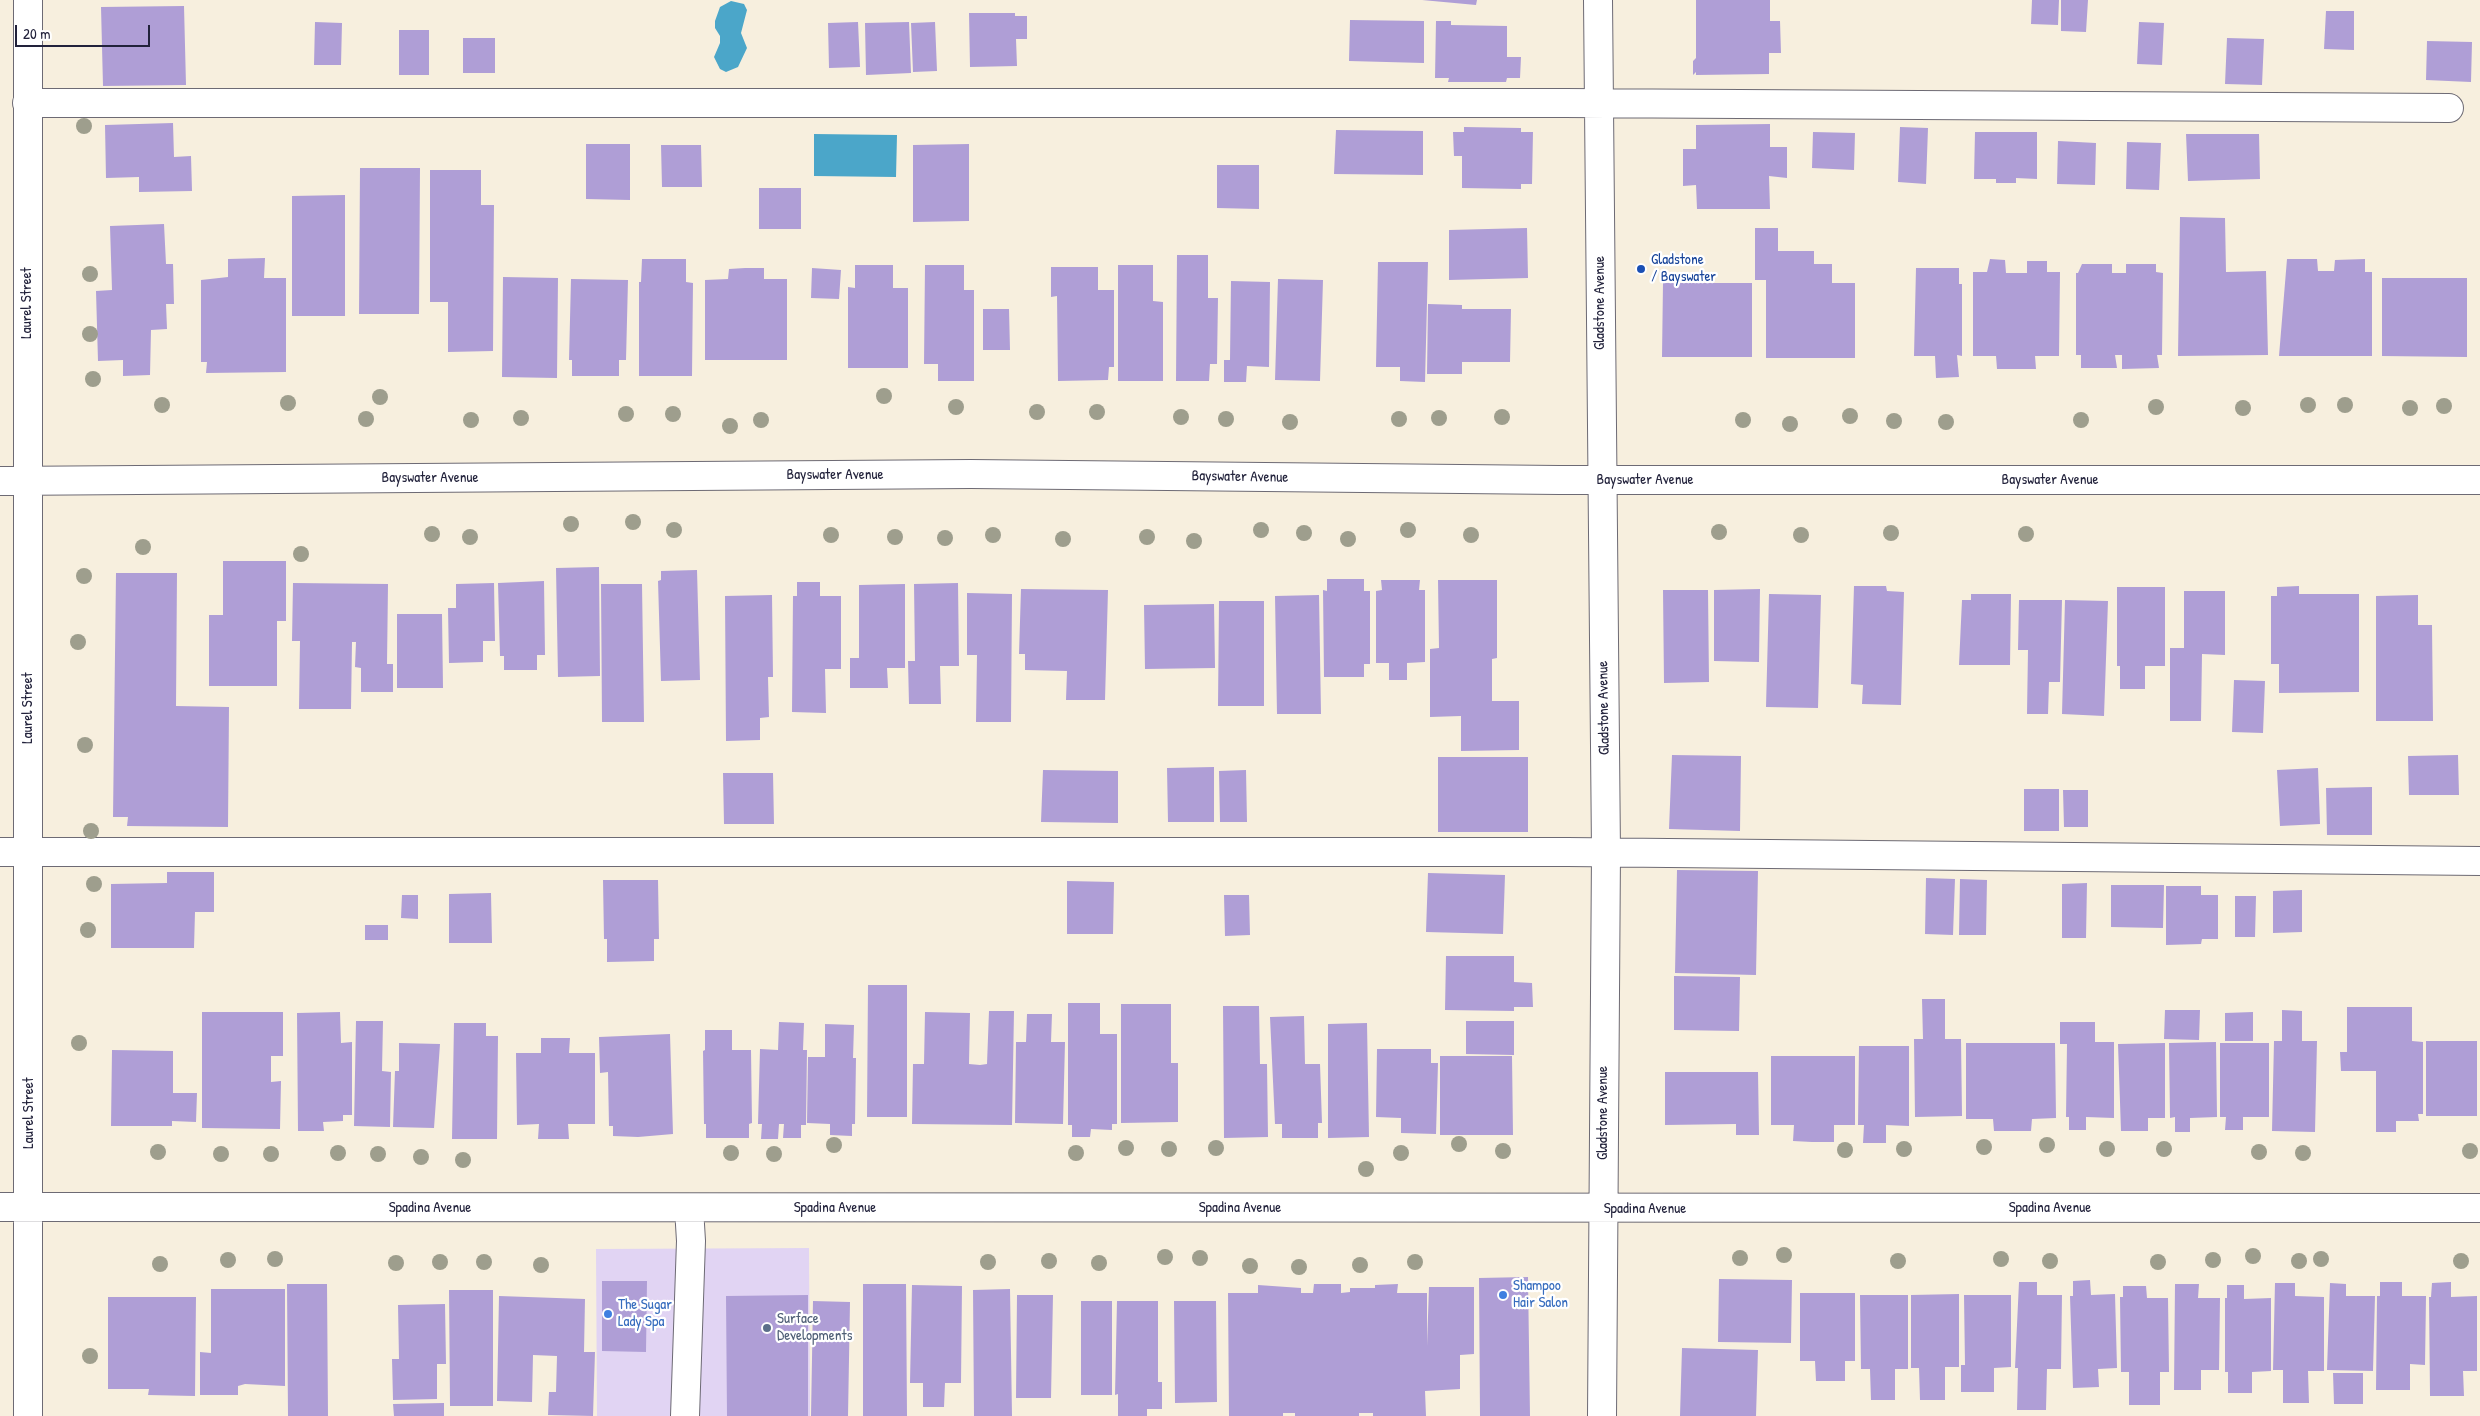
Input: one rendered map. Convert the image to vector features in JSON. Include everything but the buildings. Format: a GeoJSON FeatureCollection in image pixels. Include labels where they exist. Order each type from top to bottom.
{"type":"FeatureCollection","features":[{"type":"Feature","properties":{"kind":"street","name":"Laurel Street"},"geometry":{"type":"LineString","coordinates":[[28,0],[28,1416]]}},
{"type":"Feature","properties":{"kind":"street","name":"Gladstone Avenue"},"geometry":{"type":"LineString","coordinates":[[1598,0],[1601,480],[1606,852],[1602,1416]]}},
{"type":"Feature","properties":{"kind":"street"},"geometry":{"type":"LineString","coordinates":[[27,103],[1600,104],[2448,108]]}},
{"type":"Feature","properties":{"kind":"street","name":"Bayswater Avenue"},"geometry":{"type":"LineString","coordinates":[[0,481],[971,474],[1601,480],[2480,480]]}},
{"type":"Feature","properties":{"kind":"street"},"geometry":{"type":"LineString","coordinates":[[0,852],[1606,852],[2480,861]]}},
{"type":"Feature","properties":{"kind":"street","name":"Spadina Avenue"},"geometry":{"type":"LineString","coordinates":[[0,1208],[2480,1208]]}},
{"type":"Feature","properties":{"kind":"street"},"geometry":{"type":"LineString","coordinates":[[685,1416],[691,1241],[689,1208]]}},
{"type":"Feature","properties":{"kind":"shaded area"},"geometry":{"type":"Polygon","coordinates":[[[809,1248],[810,1416],[597,1416],[596,1249],[809,1248]]]}},
{"type":"Feature","properties":{"kind":"water"},"geometry":{"type":"Polygon","coordinates":[[[731,1],[744,4],[747,10],[741,33],[747,48],[738,67],[726,72],[720,69],[714,57],[720,43],[720,36],[715,28],[715,21],[720,7],[731,1]]]}},
{"type":"Feature","properties":{"kind":"water"},"geometry":{"type":"Polygon","coordinates":[[[814,134],[897,135],[896,177],[814,176],[814,134]]]}},
{"type":"Feature","properties":{"kind":"place","name":"Gladstone / Bayswater"},"geometry":{"type":"Point","coordinates":[1641,269]}},
{"type":"Feature","properties":{"kind":"place","name":"Shampoo Hair Salon"},"geometry":{"type":"Point","coordinates":[1503,1295]}},
{"type":"Feature","properties":{"kind":"place","name":"The Sugar Lady Spa"},"geometry":{"type":"Point","coordinates":[608,1314]}},
{"type":"Feature","properties":{"kind":"place","name":"Surface Developments"},"geometry":{"type":"Point","coordinates":[767,1328]}}]}
